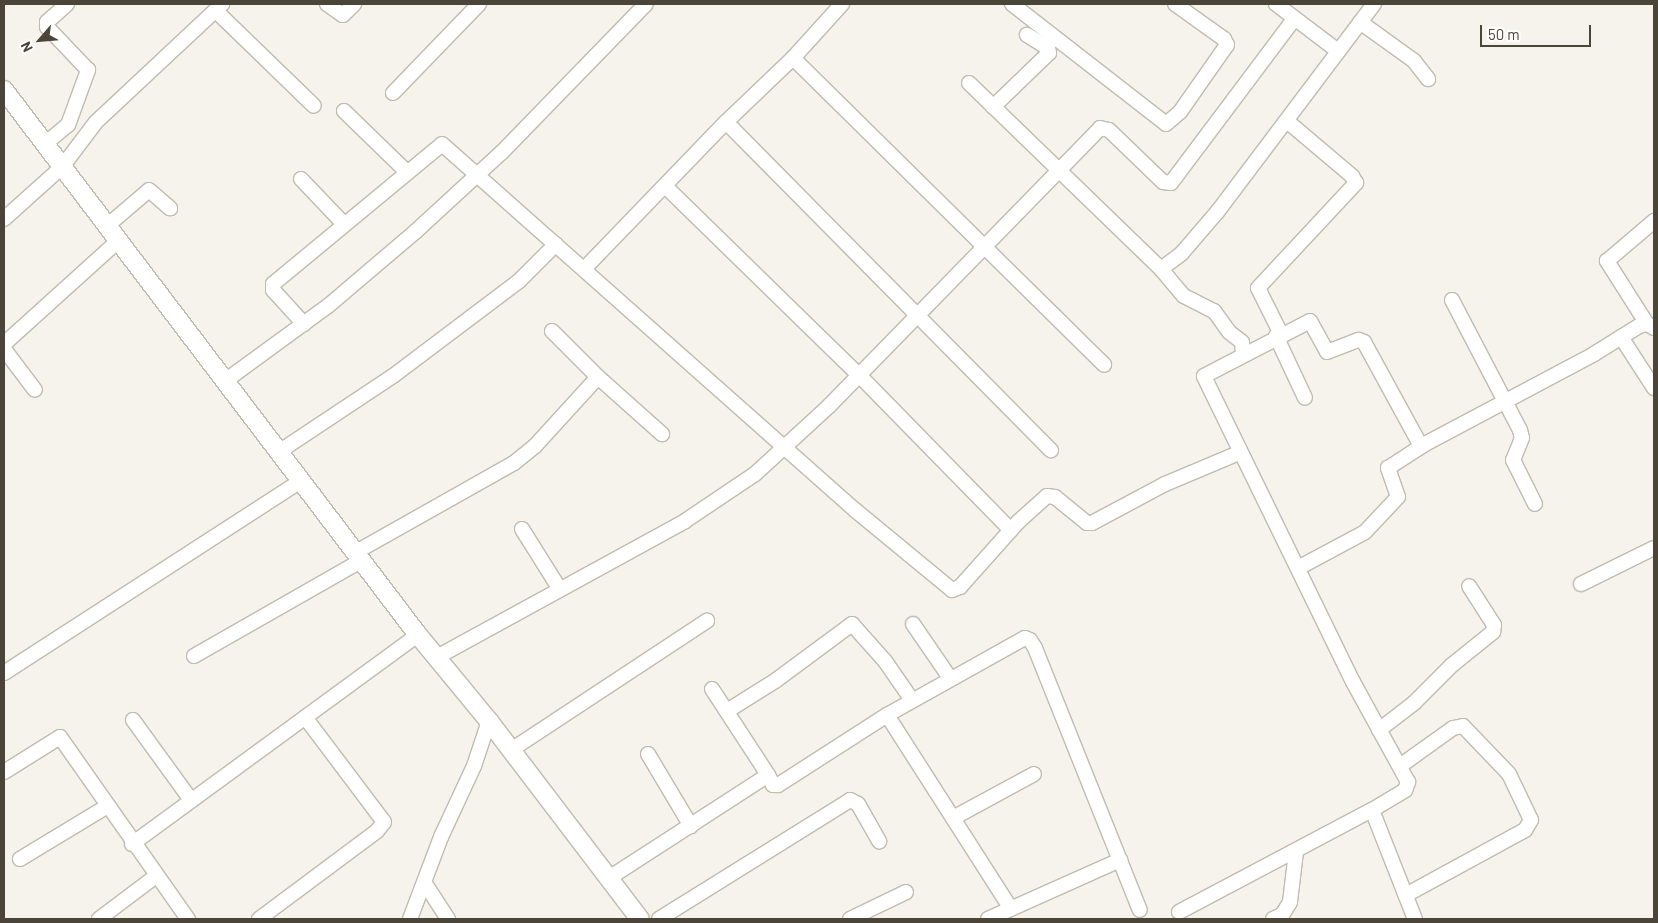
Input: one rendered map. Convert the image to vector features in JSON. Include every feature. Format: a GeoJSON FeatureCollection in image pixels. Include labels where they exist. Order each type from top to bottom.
{"type":"FeatureCollection","features":[{"type":"Feature","properties":{"kind":"street"},"geometry":{"type":"LineString","coordinates":[[50,140],[68,124],[88,70],[46,27],[47,22],[67,4]]}},
{"type":"Feature","properties":{"kind":"street"},"geometry":{"type":"LineString","coordinates":[[326,4],[343,15],[354,4]]}},
{"type":"Feature","properties":{"kind":"street"},"geometry":{"type":"LineString","coordinates":[[393,93],[479,4]]}},
{"type":"Feature","properties":{"kind":"street"},"geometry":{"type":"LineString","coordinates":[[231,376],[304,324],[375,267],[477,176],[646,4]]}},
{"type":"Feature","properties":{"kind":"street"},"geometry":{"type":"LineString","coordinates":[[585,268],[726,122],[793,58],[842,4]]}},
{"type":"Feature","properties":{"kind":"street"},"geometry":{"type":"LineString","coordinates":[[1012,4],[1168,124],[1208,77],[1227,45],[1175,4]]}},
{"type":"Feature","properties":{"kind":"street"},"geometry":{"type":"LineString","coordinates":[[1276,4],[1338,51]]}},
{"type":"Feature","properties":{"kind":"street"},"geometry":{"type":"LineString","coordinates":[[1161,269],[1195,240],[1374,4]]}},
{"type":"Feature","properties":{"kind":"street"},"geometry":{"type":"LineString","coordinates":[[4,218],[66,163],[96,122],[219,7],[314,106]]}},
{"type":"Feature","properties":{"kind":"street"},"geometry":{"type":"LineString","coordinates":[[445,652],[711,506],[785,447],[1059,173],[1096,132],[1105,128],[1163,182],[1171,183],[1295,18]]}},
{"type":"Feature","properties":{"kind":"street"},"geometry":{"type":"LineString","coordinates":[[1360,22],[1414,61],[1428,79]]}},
{"type":"Feature","properties":{"kind":"street"},"geometry":{"type":"LineString","coordinates":[[993,107],[1050,53],[1048,48],[1027,34]]}},
{"type":"Feature","properties":{"kind":"street"},"geometry":{"type":"LineString","coordinates":[[793,58],[1104,365]]}},
{"type":"Feature","properties":{"kind":"street"},"geometry":{"type":"LineString","coordinates":[[969,83],[1059,173],[1161,269],[1184,296],[1215,312],[1229,332],[1242,342],[1243,354]]}},
{"type":"Feature","properties":{"kind":"street"},"geometry":{"type":"LineString","coordinates":[[5,94],[50,140],[66,163],[114,221],[118,241],[289,445],[302,480],[364,551],[418,635],[445,652],[489,721],[518,745],[614,874],[640,919]]}},
{"type":"Feature","properties":{"kind":"street"},"geometry":{"type":"LineString","coordinates":[[344,111],[407,172]]}},
{"type":"Feature","properties":{"kind":"street"},"geometry":{"type":"LineString","coordinates":[[1286,121],[1352,176],[1356,183],[1258,288],[1305,398]]}},
{"type":"Feature","properties":{"kind":"street"},"geometry":{"type":"LineString","coordinates":[[726,122],[1051,450]]}},
{"type":"Feature","properties":{"kind":"street"},"geometry":{"type":"LineString","coordinates":[[304,324],[272,286],[440,144],[585,268],[785,447],[952,590],[960,587],[1011,530],[1047,496],[1055,497],[1087,522],[1092,523],[1165,484],[1241,452]]}},
{"type":"Feature","properties":{"kind":"street"},"geometry":{"type":"LineString","coordinates":[[301,179],[344,224]]}},
{"type":"Feature","properties":{"kind":"street"},"geometry":{"type":"LineString","coordinates":[[665,186],[859,375],[1011,530]]}},
{"type":"Feature","properties":{"kind":"street"},"geometry":{"type":"LineString","coordinates":[[114,221],[149,190],[170,208]]}},
{"type":"Feature","properties":{"kind":"street"},"geometry":{"type":"LineString","coordinates":[[1298,568],[1369,529],[1378,515],[1398,497],[1386,469],[1421,446],[1620,337],[1650,326],[1607,261],[1654,221]]}},
{"type":"Feature","properties":{"kind":"street"},"geometry":{"type":"LineString","coordinates":[[4,344],[118,241]]}},
{"type":"Feature","properties":{"kind":"street"},"geometry":{"type":"LineString","coordinates":[[289,445],[444,338],[519,281],[556,244]]}},
{"type":"Feature","properties":{"kind":"street"},"geometry":{"type":"LineString","coordinates":[[1452,300],[1522,434],[1513,460],[1535,504]]}},
{"type":"Feature","properties":{"kind":"street"},"geometry":{"type":"LineString","coordinates":[[1179,912],[1296,852],[1372,810],[1405,790],[1408,782],[1379,730],[1204,376],[1307,320],[1327,352],[1359,340],[1364,342],[1421,446]]}},
{"type":"Feature","properties":{"kind":"street"},"geometry":{"type":"LineString","coordinates":[[552,331],[598,377],[662,434]]}},
{"type":"Feature","properties":{"kind":"street"},"geometry":{"type":"LineString","coordinates":[[1620,337],[1654,388]]}},
{"type":"Feature","properties":{"kind":"street"},"geometry":{"type":"LineString","coordinates":[[4,349],[35,390]]}},
{"type":"Feature","properties":{"kind":"street"},"geometry":{"type":"LineString","coordinates":[[194,656],[364,551],[490,478],[525,455],[598,377]]}},
{"type":"Feature","properties":{"kind":"street"},"geometry":{"type":"LineString","coordinates":[[5,669],[302,480]]}},
{"type":"Feature","properties":{"kind":"street"},"geometry":{"type":"LineString","coordinates":[[522,529],[559,588]]}},
{"type":"Feature","properties":{"kind":"street"},"geometry":{"type":"LineString","coordinates":[[1581,584],[1654,548]]}},
{"type":"Feature","properties":{"kind":"street"},"geometry":{"type":"LineString","coordinates":[[1379,730],[1414,703],[1452,665],[1493,632],[1494,626],[1469,586]]}},
{"type":"Feature","properties":{"kind":"street"},"geometry":{"type":"LineString","coordinates":[[518,745],[707,621]]}},
{"type":"Feature","properties":{"kind":"street"},"geometry":{"type":"LineString","coordinates":[[727,711],[775,681],[852,624],[885,661],[912,700]]}},
{"type":"Feature","properties":{"kind":"street"},"geometry":{"type":"LineString","coordinates":[[912,624],[950,678]]}},
{"type":"Feature","properties":{"kind":"street"},"geometry":{"type":"LineString","coordinates":[[132,844],[418,635]]}},
{"type":"Feature","properties":{"kind":"street"},"geometry":{"type":"LineString","coordinates":[[712,689],[773,785],[778,785],[887,715],[950,678],[1020,640],[1030,640],[1140,910]]}},
{"type":"Feature","properties":{"kind":"street"},"geometry":{"type":"LineString","coordinates":[[887,715],[1011,909]]}},
{"type":"Feature","properties":{"kind":"street"},"geometry":{"type":"LineString","coordinates":[[259,919],[377,831],[384,822],[305,717]]}},
{"type":"Feature","properties":{"kind":"street"},"geometry":{"type":"LineString","coordinates":[[133,720],[191,800]]}},
{"type":"Feature","properties":{"kind":"street"},"geometry":{"type":"LineString","coordinates":[[410,919],[474,766],[489,721]]}},
{"type":"Feature","properties":{"kind":"street"},"geometry":{"type":"LineString","coordinates":[[1400,766],[1453,728],[1463,726],[1509,774],[1531,820],[1525,830],[1406,895]]}},
{"type":"Feature","properties":{"kind":"street"},"geometry":{"type":"LineString","coordinates":[[4,772],[60,737],[132,844],[188,919]]}},
{"type":"Feature","properties":{"kind":"street"},"geometry":{"type":"LineString","coordinates":[[648,754],[691,826]]}},
{"type":"Feature","properties":{"kind":"street"},"geometry":{"type":"LineString","coordinates":[[953,818],[1034,774]]}},
{"type":"Feature","properties":{"kind":"street"},"geometry":{"type":"LineString","coordinates":[[614,874],[768,775]]}},
{"type":"Feature","properties":{"kind":"street"},"geometry":{"type":"LineString","coordinates":[[660,919],[850,800],[858,804],[879,841]]}},
{"type":"Feature","properties":{"kind":"street"},"geometry":{"type":"LineString","coordinates":[[20,859],[106,807]]}},
{"type":"Feature","properties":{"kind":"street"},"geometry":{"type":"LineString","coordinates":[[1372,810],[1415,919]]}},
{"type":"Feature","properties":{"kind":"street"},"geometry":{"type":"LineString","coordinates":[[1273,919],[1282,915],[1290,902],[1296,852]]}},
{"type":"Feature","properties":{"kind":"street"},"geometry":{"type":"LineString","coordinates":[[988,919],[1120,860]]}},
{"type":"Feature","properties":{"kind":"street"},"geometry":{"type":"LineString","coordinates":[[99,919],[156,876]]}},
{"type":"Feature","properties":{"kind":"street"},"geometry":{"type":"LineString","coordinates":[[424,882],[448,919]]}},
{"type":"Feature","properties":{"kind":"street"},"geometry":{"type":"LineString","coordinates":[[850,919],[906,892]]}}]}
